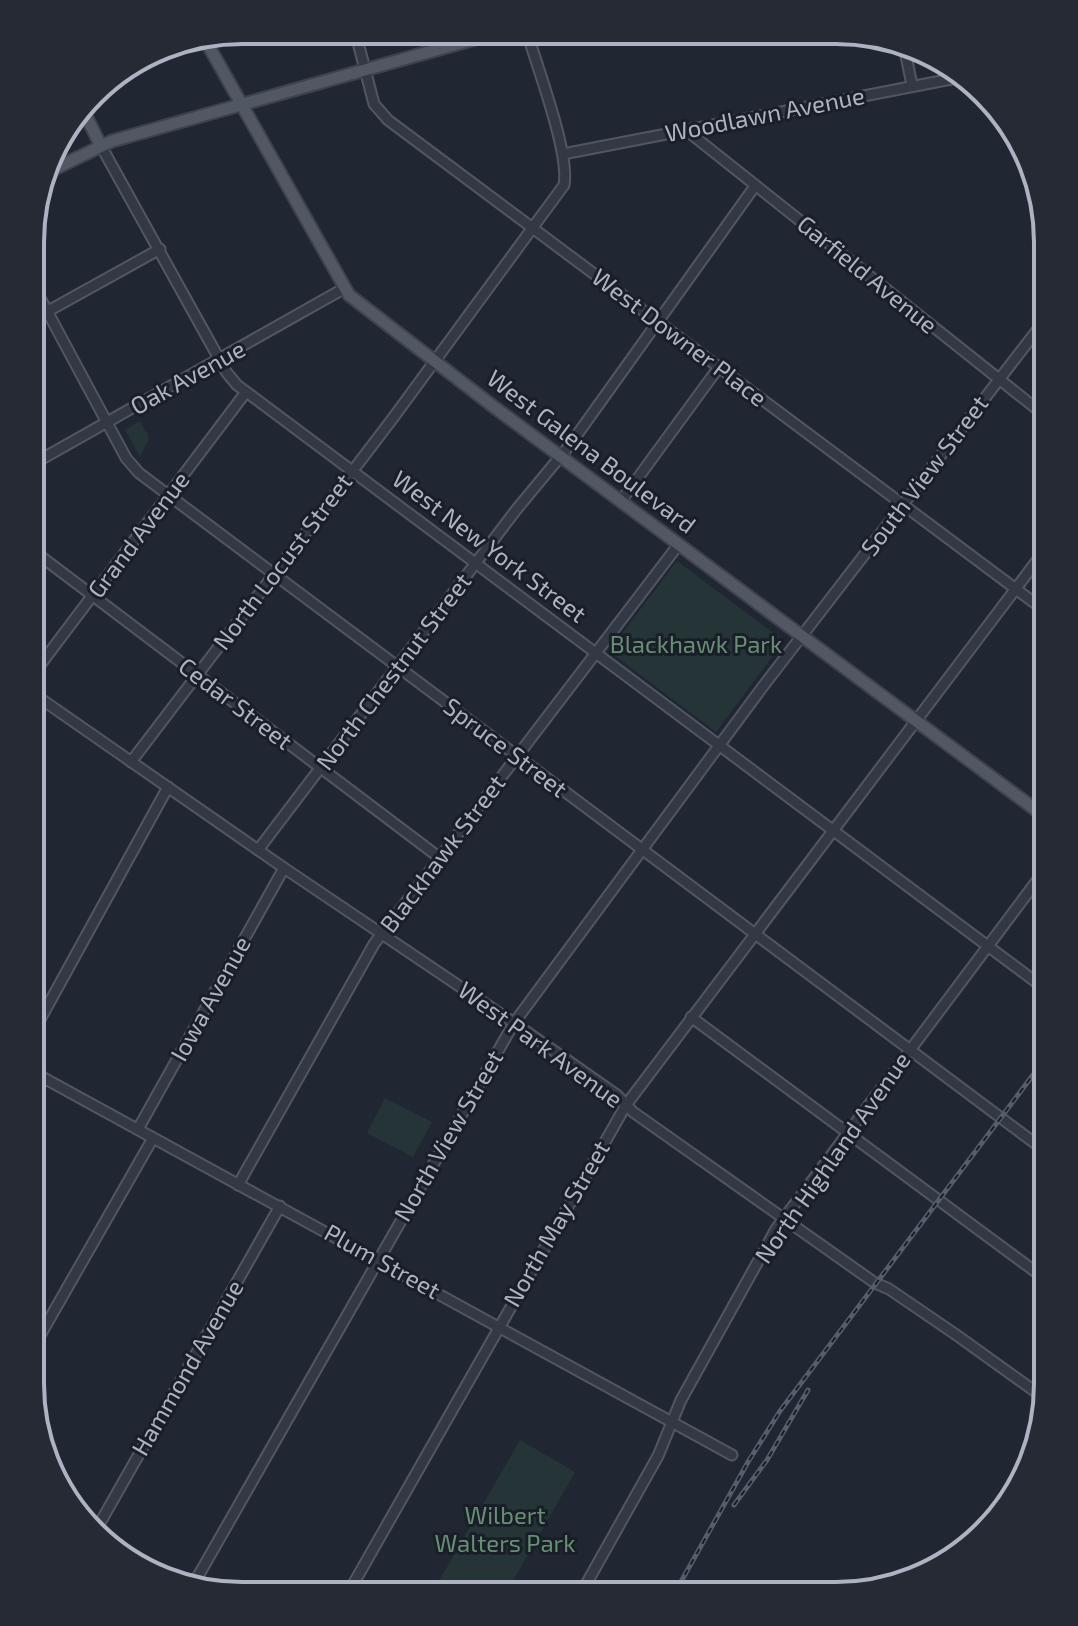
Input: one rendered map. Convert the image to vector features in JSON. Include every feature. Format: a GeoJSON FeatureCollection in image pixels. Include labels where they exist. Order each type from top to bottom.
{"type":"FeatureCollection","features":[{"type":"Feature","properties":{"kind":"main road"},"geometry":{"type":"LineString","coordinates":[[59,167],[101,146],[241,103],[457,44]]}},
{"type":"Feature","properties":{"kind":"main road","name":"West Galena Boulevard"},"geometry":{"type":"LineString","coordinates":[[209,47],[343,289],[356,302],[1034,809]]}},
{"type":"Feature","properties":{"kind":"main road","name":"West New York Street"},"geometry":{"type":"LineString","coordinates":[[87,119],[101,146]]}},
{"type":"Feature","properties":{"kind":"street","name":"West Downer Place"},"geometry":{"type":"LineString","coordinates":[[359,44],[374,104],[379,112],[1034,603]]}},
{"type":"Feature","properties":{"kind":"street"},"geometry":{"type":"LineString","coordinates":[[531,44],[563,154]]}},
{"type":"Feature","properties":{"kind":"street"},"geometry":{"type":"LineString","coordinates":[[906,57],[912,85]]}},
{"type":"Feature","properties":{"kind":"street","name":"Woodlawn Avenue"},"geometry":{"type":"LineString","coordinates":[[563,154],[948,79]]}},
{"type":"Feature","properties":{"kind":"street","name":"Garfield Avenue"},"geometry":{"type":"LineString","coordinates":[[686,130],[1034,407]]}},
{"type":"Feature","properties":{"kind":"street","name":"West New York Street"},"geometry":{"type":"LineString","coordinates":[[101,146],[231,379],[475,565],[1034,981]]}},
{"type":"Feature","properties":{"kind":"street","name":"North Locust Street"},"geometry":{"type":"LineString","coordinates":[[131,762],[533,229],[564,185],[563,154]]}},
{"type":"Feature","properties":{"kind":"street","name":"North Chestnut Street"},"geometry":{"type":"LineString","coordinates":[[258,850],[559,455],[569,446],[755,186]]}},
{"type":"Feature","properties":{"kind":"street"},"geometry":{"type":"LineString","coordinates":[[44,314],[160,249]]}},
{"type":"Feature","properties":{"kind":"street","name":"Oak Avenue"},"geometry":{"type":"LineString","coordinates":[[44,458],[343,289]]}},
{"type":"Feature","properties":{"kind":"street","name":"Spruce Street"},"geometry":{"type":"LineString","coordinates":[[44,306],[131,466],[1034,1142]]}},
{"type":"Feature","properties":{"kind":"street","name":"South View Street"},"geometry":{"type":"LineString","coordinates":[[802,635],[1034,334]]}},
{"type":"Feature","properties":{"kind":"street"},"geometry":{"type":"LineString","coordinates":[[621,501],[719,367]]}},
{"type":"Feature","properties":{"kind":"street","name":"Grand Avenue"},"geometry":{"type":"LineString","coordinates":[[44,660],[246,392]]}},
{"type":"Feature","properties":{"kind":"street","name":"Blackhawk Street"},"geometry":{"type":"LineString","coordinates":[[238,1185],[382,934],[679,544]]}},
{"type":"Feature","properties":{"kind":"street","name":"Cedar Street"},"geometry":{"type":"LineString","coordinates":[[44,559],[440,858]]}},
{"type":"Feature","properties":{"kind":"street","name":"North May Street"},"geometry":{"type":"LineString","coordinates":[[354,1582],[626,1105],[1034,564]]}},
{"type":"Feature","properties":{"kind":"street","name":"North View Street"},"geometry":{"type":"LineString","coordinates":[[198,1576],[514,1023],[802,635]]}},
{"type":"Feature","properties":{"kind":"street","name":"West Park Avenue"},"geometry":{"type":"LineString","coordinates":[[44,701],[514,1023],[784,1219],[1034,1391]]}},
{"type":"Feature","properties":{"kind":"street"},"geometry":{"type":"LineString","coordinates":[[44,1012],[168,787]]}},
{"type":"Feature","properties":{"kind":"street","name":"Iowa Avenue"},"geometry":{"type":"LineString","coordinates":[[138,1129],[284,868]]}},
{"type":"Feature","properties":{"kind":"street","name":"North Highland Avenue"},"geometry":{"type":"LineString","coordinates":[[587,1582],[658,1456],[686,1390],[784,1219],[1034,884]]}},
{"type":"Feature","properties":{"kind":"street"},"geometry":{"type":"LineString","coordinates":[[691,1017],[1034,1271]]}},
{"type":"Feature","properties":{"kind":"street","name":"Plum Street"},"geometry":{"type":"LineString","coordinates":[[44,1078],[732,1455]]}},
{"type":"Feature","properties":{"kind":"street"},"geometry":{"type":"LineString","coordinates":[[44,1329],[153,1138]]}},
{"type":"Feature","properties":{"kind":"street","name":"Hammond Avenue"},"geometry":{"type":"LineString","coordinates":[[100,1522],[280,1206]]}},
{"type":"Feature","properties":{"kind":"green space"},"geometry":{"type":"Polygon","coordinates":[[[140,421],[149,438],[140,457],[125,430],[140,421]]]}},
{"type":"Feature","properties":{"kind":"green space","name":"Blackhawk Park"},"geometry":{"type":"Polygon","coordinates":[[[677,561],[784,641],[716,732],[609,651],[677,561]]]}},
{"type":"Feature","properties":{"kind":"green space"},"geometry":{"type":"Polygon","coordinates":[[[385,1098],[432,1122],[413,1157],[367,1133],[385,1098]]]}},
{"type":"Feature","properties":{"kind":"green space","name":"Wilbert Walters Park"},"geometry":{"type":"Polygon","coordinates":[[[520,1440],[575,1472],[512,1582],[438,1582],[520,1440]]]}},
{"type":"Feature","properties":{"kind":"railway"},"geometry":{"type":"LineString","coordinates":[[681,1582],[780,1411],[1034,1074]]}},
{"type":"Feature","properties":{"kind":"railway"},"geometry":{"type":"LineString","coordinates":[[734,1505],[767,1460],[808,1390]]}}]}
